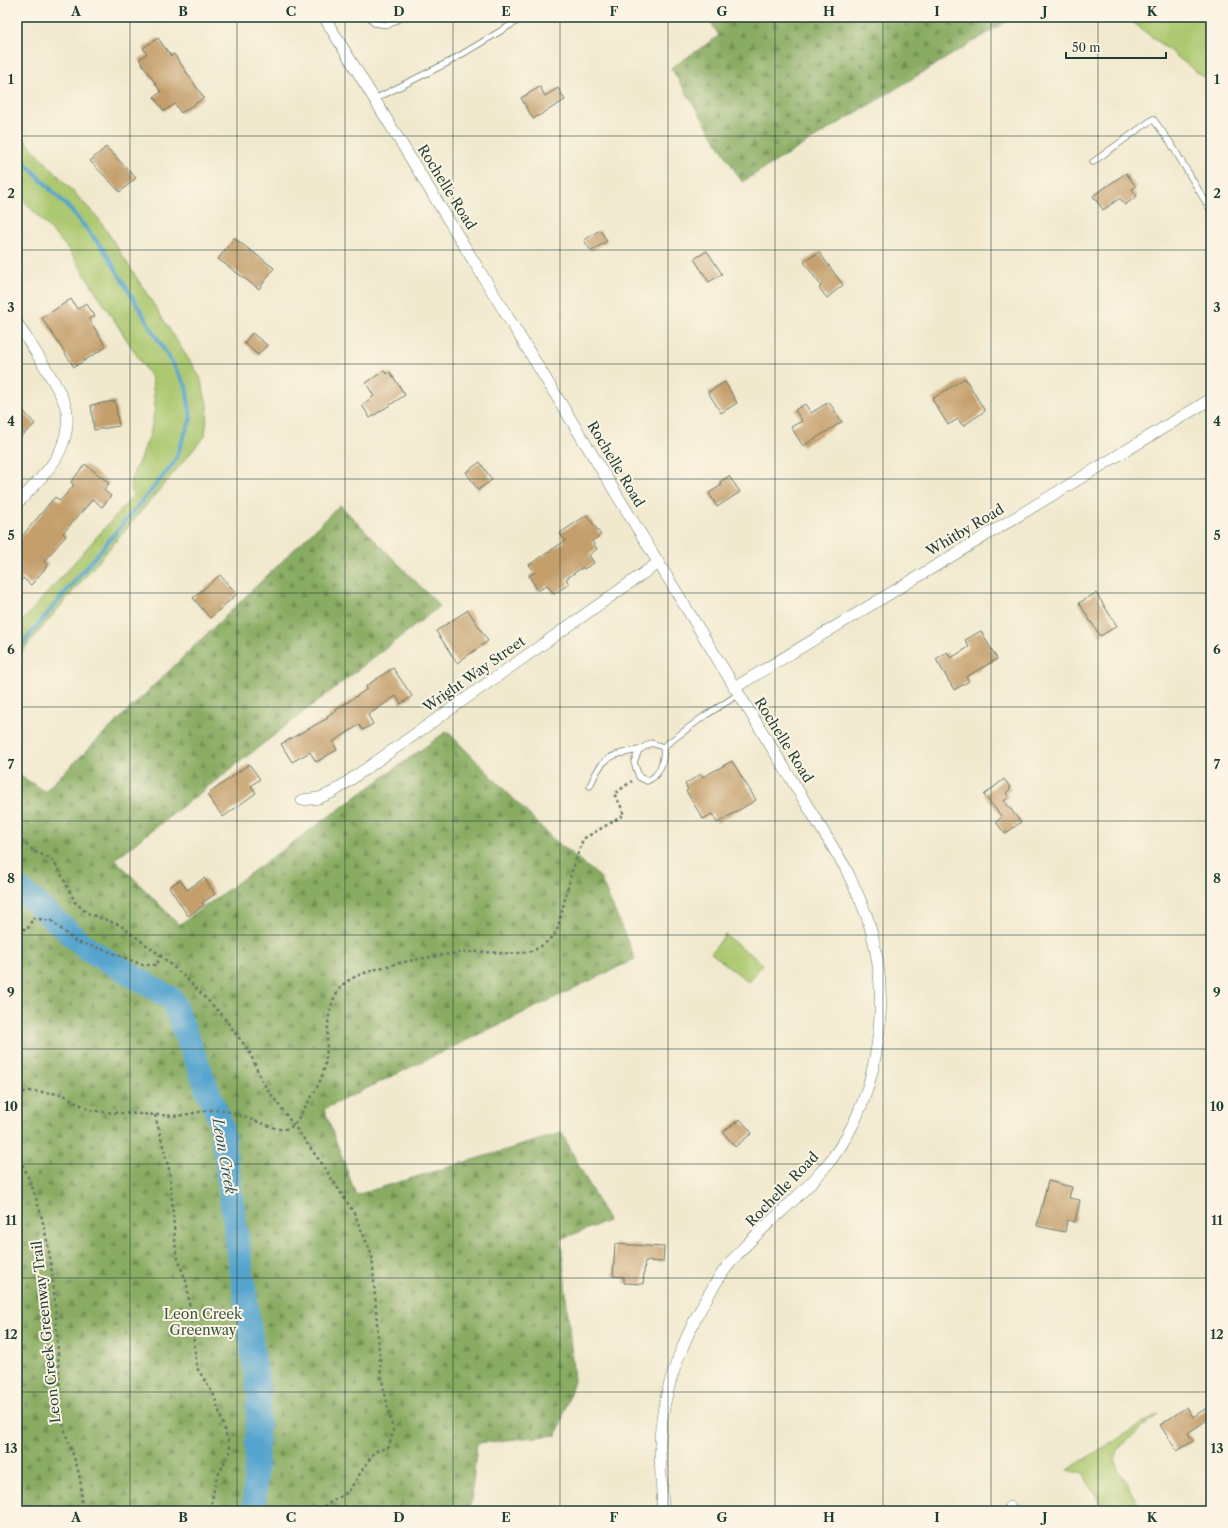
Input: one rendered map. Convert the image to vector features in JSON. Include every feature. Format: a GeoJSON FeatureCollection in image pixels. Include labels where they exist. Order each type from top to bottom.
{"type":"FeatureCollection","features":[{"type":"Feature","properties":{"kind":"street","name":"Rochelle Road"},"geometry":{"type":"LineString","coordinates":[[324,17],[571,417],[658,563],[845,867],[868,920],[876,951],[880,987],[880,1014],[870,1075],[861,1107],[847,1136],[833,1157],[797,1199],[738,1253],[718,1279],[690,1330],[668,1389],[662,1419],[660,1445],[664,1511]]}},
{"type":"Feature","properties":{"kind":"street"},"geometry":{"type":"LineString","coordinates":[[17,323],[57,389],[67,412],[67,429],[62,447],[47,472],[17,504]]}},
{"type":"Feature","properties":{"kind":"street","name":"Whitby Road"},"geometry":{"type":"LineString","coordinates":[[736,691],[1211,399]]}},
{"type":"Feature","properties":{"kind":"street","name":"Wright Way Street"},"geometry":{"type":"LineString","coordinates":[[302,800],[319,798],[333,792],[658,563]]}},
{"type":"Feature","properties":{"kind":"lane"},"geometry":{"type":"LineString","coordinates":[[370,17],[374,23],[388,25],[402,17]]}},
{"type":"Feature","properties":{"kind":"lane"},"geometry":{"type":"LineString","coordinates":[[375,99],[449,62],[524,17]]}},
{"type":"Feature","properties":{"kind":"lane"},"geometry":{"type":"LineString","coordinates":[[1093,162],[1154,119],[1170,142],[1211,210]]}},
{"type":"Feature","properties":{"kind":"lane"},"geometry":{"type":"LineString","coordinates":[[662,747],[736,691]]}},
{"type":"Feature","properties":{"kind":"lane"},"geometry":{"type":"LineString","coordinates":[[590,786],[594,775],[604,761],[614,754],[639,750],[651,743],[662,747]]}},
{"type":"Feature","properties":{"kind":"lane"},"geometry":{"type":"LineString","coordinates":[[639,750],[634,762],[639,777],[647,781],[653,779],[661,766],[664,755],[662,747]]}},
{"type":"Feature","properties":{"kind":"path"},"geometry":{"type":"LineString","coordinates":[[17,1094],[29,1091],[62,1094],[86,1108],[101,1112],[178,1116],[199,1112],[224,1110],[278,1129],[286,1130],[294,1125],[319,1087],[328,1046],[331,1004],[335,994],[346,982],[367,972],[440,956],[472,952],[515,953],[532,951],[551,939],[557,931],[572,871],[583,839],[624,815],[614,794],[639,777]]}},
{"type":"Feature","properties":{"kind":"path"},"geometry":{"type":"LineString","coordinates":[[17,836],[35,852],[50,858],[58,868],[75,902],[87,913],[120,925],[160,955],[187,979],[221,1014],[249,1050],[263,1083],[294,1125],[354,1213],[372,1255],[381,1376],[393,1430],[388,1447],[374,1452],[348,1492],[316,1511]]}},
{"type":"Feature","properties":{"kind":"path"},"geometry":{"type":"LineString","coordinates":[[17,923],[19,927],[27,930],[33,918],[52,921],[76,942],[105,950],[143,965],[157,964],[160,955]]}},
{"type":"Feature","properties":{"kind":"path"},"geometry":{"type":"LineString","coordinates":[[155,1115],[170,1173],[176,1253],[186,1284],[197,1368],[214,1395],[231,1450],[216,1479],[210,1511]]}},
{"type":"Feature","properties":{"kind":"path","name":"Leon Creek Greenway Trail"},"geometry":{"type":"LineString","coordinates":[[17,1154],[35,1191],[44,1223],[58,1337],[62,1418],[80,1475],[82,1490],[81,1511]]}},
{"type":"Feature","properties":{"kind":"green space"},"geometry":{"type":"Polygon","coordinates":[[[708,17],[1014,17],[742,182],[671,68],[719,36],[708,17]]]}},
{"type":"Feature","properties":{"kind":"green space"},"geometry":{"type":"Polygon","coordinates":[[[1126,17],[1211,17],[1211,83],[1126,17]]]}},
{"type":"Feature","properties":{"kind":"green space"},"geometry":{"type":"Polygon","coordinates":[[[17,132],[99,219],[200,377],[208,408],[205,436],[17,657],[17,627],[133,496],[130,482],[150,435],[155,407],[152,379],[69,250],[17,193],[17,132]]]}},
{"type":"Feature","properties":{"kind":"green space","name":"Leon Creek Greenway"},"geometry":{"type":"Polygon","coordinates":[[[340,505],[440,606],[115,859],[179,925],[447,731],[551,837],[600,877],[635,959],[324,1109],[356,1195],[562,1133],[608,1221],[561,1239],[574,1381],[557,1435],[477,1443],[470,1511],[23,1511],[17,1468],[17,774],[45,791],[340,505]]]}},
{"type":"Feature","properties":{"kind":"green space"},"geometry":{"type":"Polygon","coordinates":[[[725,935],[763,964],[749,982],[711,953],[725,935]]]}},
{"type":"Feature","properties":{"kind":"green space"},"geometry":{"type":"Polygon","coordinates":[[[1158,1414],[1117,1450],[1115,1463],[1142,1511],[1105,1511],[1083,1474],[1067,1470],[1158,1414]]]}},
{"type":"Feature","properties":{"kind":"building"},"geometry":{"type":"Polygon","coordinates":[[[158,38],[171,56],[174,54],[204,98],[181,113],[175,104],[164,111],[154,97],[161,92],[139,59],[147,54],[143,48],[158,38]]]}},
{"type":"Feature","properties":{"kind":"building"},"geometry":{"type":"Polygon","coordinates":[[[540,87],[545,96],[558,88],[565,100],[533,119],[521,98],[540,87]]]}},
{"type":"Feature","properties":{"kind":"building"},"geometry":{"type":"Polygon","coordinates":[[[106,147],[136,178],[120,192],[90,161],[106,147]]]}},
{"type":"Feature","properties":{"kind":"building"},"geometry":{"type":"Polygon","coordinates":[[[1126,173],[1136,187],[1132,189],[1137,196],[1125,205],[1120,198],[1103,210],[1093,196],[1126,173]]]}},
{"type":"Feature","properties":{"kind":"building"},"geometry":{"type":"Polygon","coordinates":[[[600,230],[607,241],[591,251],[584,240],[600,230]]]}},
{"type":"Feature","properties":{"kind":"building"},"geometry":{"type":"Polygon","coordinates":[[[234,238],[274,268],[259,289],[218,259],[234,238]]]}},
{"type":"Feature","properties":{"kind":"building"},"geometry":{"type":"Polygon","coordinates":[[[707,251],[722,274],[709,282],[694,259],[707,251]]]}},
{"type":"Feature","properties":{"kind":"building"},"geometry":{"type":"Polygon","coordinates":[[[819,252],[843,285],[827,298],[819,288],[821,286],[804,262],[819,252]]]}},
{"type":"Feature","properties":{"kind":"building"},"geometry":{"type":"Polygon","coordinates":[[[71,299],[77,309],[86,303],[95,316],[89,319],[106,347],[74,367],[42,318],[71,299]]]}},
{"type":"Feature","properties":{"kind":"building"},"geometry":{"type":"Polygon","coordinates":[[[252,333],[267,345],[258,355],[244,343],[252,333]]]}},
{"type":"Feature","properties":{"kind":"building"},"geometry":{"type":"Polygon","coordinates":[[[384,371],[387,374],[390,372],[405,395],[370,418],[362,405],[374,396],[366,383],[384,371]]]}},
{"type":"Feature","properties":{"kind":"building"},"geometry":{"type":"Polygon","coordinates":[[[965,378],[985,411],[963,426],[958,419],[948,425],[932,399],[965,378]]]}},
{"type":"Feature","properties":{"kind":"building"},"geometry":{"type":"Polygon","coordinates":[[[725,382],[737,403],[721,413],[708,392],[725,382]]]}},
{"type":"Feature","properties":{"kind":"building"},"geometry":{"type":"Polygon","coordinates":[[[115,401],[119,426],[94,430],[91,405],[115,401]]]}},
{"type":"Feature","properties":{"kind":"building"},"geometry":{"type":"Polygon","coordinates":[[[829,402],[842,422],[803,446],[791,427],[802,421],[795,410],[805,404],[811,413],[829,402]]]}},
{"type":"Feature","properties":{"kind":"building"},"geometry":{"type":"Polygon","coordinates":[[[17,404],[35,424],[17,440],[17,404]]]}},
{"type":"Feature","properties":{"kind":"building"},"geometry":{"type":"Polygon","coordinates":[[[480,462],[492,480],[478,490],[466,472],[480,462]]]}},
{"type":"Feature","properties":{"kind":"building"},"geometry":{"type":"Polygon","coordinates":[[[85,464],[109,483],[104,490],[111,496],[102,507],[93,499],[63,533],[66,536],[44,561],[48,565],[31,585],[23,578],[17,586],[17,542],[55,497],[60,501],[74,485],[71,482],[85,464]]]}},
{"type":"Feature","properties":{"kind":"building"},"geometry":{"type":"Polygon","coordinates":[[[729,476],[740,492],[717,507],[709,493],[722,485],[720,482],[729,476]]]}},
{"type":"Feature","properties":{"kind":"building"},"geometry":{"type":"Polygon","coordinates":[[[587,515],[601,535],[592,541],[597,549],[589,555],[594,563],[584,569],[583,567],[566,579],[569,584],[554,594],[547,585],[538,591],[529,576],[535,572],[529,565],[565,541],[560,533],[587,515]]]}},
{"type":"Feature","properties":{"kind":"building"},"geometry":{"type":"Polygon","coordinates":[[[220,575],[237,594],[210,618],[193,598],[220,575]]]}},
{"type":"Feature","properties":{"kind":"building"},"geometry":{"type":"Polygon","coordinates":[[[1096,593],[1117,626],[1100,636],[1079,603],[1096,593]]]}},
{"type":"Feature","properties":{"kind":"building"},"geometry":{"type":"Polygon","coordinates":[[[468,610],[488,641],[457,663],[436,631],[468,610]]]}},
{"type":"Feature","properties":{"kind":"building"},"geometry":{"type":"Polygon","coordinates":[[[981,631],[997,659],[966,677],[969,681],[954,690],[936,659],[947,652],[951,658],[969,647],[965,640],[981,631]]]}},
{"type":"Feature","properties":{"kind":"building"},"geometry":{"type":"Polygon","coordinates":[[[393,668],[412,696],[401,704],[396,696],[368,715],[373,724],[363,730],[359,725],[333,742],[337,750],[316,762],[310,752],[292,762],[281,744],[328,718],[327,716],[367,689],[366,686],[393,668]]]}},
{"type":"Feature","properties":{"kind":"building"},"geometry":{"type":"Polygon","coordinates":[[[732,761],[756,800],[717,823],[712,814],[703,819],[686,791],[688,790],[685,784],[701,774],[703,777],[732,761]]]}},
{"type":"Feature","properties":{"kind":"building"},"geometry":{"type":"Polygon","coordinates":[[[249,764],[260,779],[251,786],[256,793],[223,817],[207,795],[249,764]]]}},
{"type":"Feature","properties":{"kind":"building"},"geometry":{"type":"Polygon","coordinates":[[[1004,779],[1011,788],[1006,793],[1009,797],[1004,801],[1021,822],[1005,834],[996,822],[1002,817],[984,795],[1004,779]]]}},
{"type":"Feature","properties":{"kind":"building"},"geometry":{"type":"Polygon","coordinates":[[[204,878],[215,894],[202,903],[204,905],[188,916],[169,887],[180,880],[187,890],[204,878]]]}},
{"type":"Feature","properties":{"kind":"building"},"geometry":{"type":"Polygon","coordinates":[[[740,1119],[752,1133],[735,1147],[723,1132],[740,1119]]]}},
{"type":"Feature","properties":{"kind":"building"},"geometry":{"type":"Polygon","coordinates":[[[1048,1181],[1072,1187],[1069,1198],[1080,1200],[1075,1222],[1067,1220],[1065,1232],[1037,1226],[1048,1181]]]}},
{"type":"Feature","properties":{"kind":"building"},"geometry":{"type":"Polygon","coordinates":[[[615,1244],[664,1247],[663,1262],[645,1261],[643,1284],[624,1283],[624,1277],[613,1276],[615,1244]]]}},
{"type":"Feature","properties":{"kind":"building"},"geometry":{"type":"Polygon","coordinates":[[[1211,1405],[1211,1417],[1188,1433],[1193,1441],[1177,1451],[1160,1425],[1187,1407],[1193,1417],[1211,1405]]]}},
{"type":"Feature","properties":{"kind":"waterway"},"geometry":{"type":"LineString","coordinates":[[17,155],[70,209],[104,250],[186,386],[191,418],[174,463],[17,650]]}},
{"type":"Feature","properties":{"kind":"waterway","name":"Leon Creek"},"geometry":{"type":"LineString","coordinates":[[17,887],[88,949],[172,999],[221,1124],[259,1396],[254,1511]]}}]}
